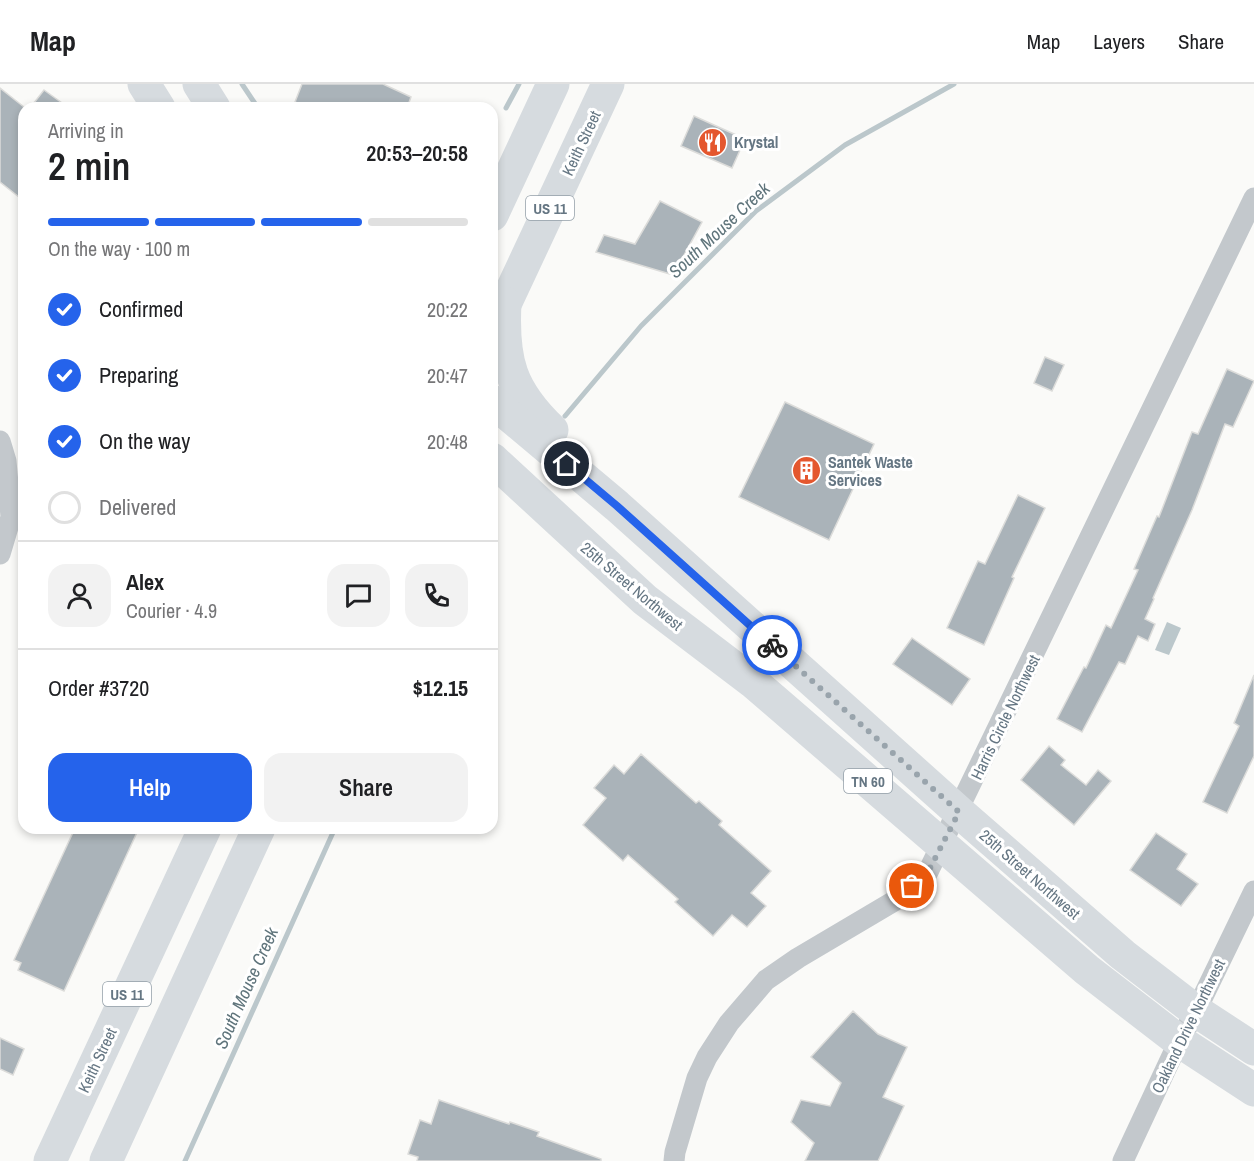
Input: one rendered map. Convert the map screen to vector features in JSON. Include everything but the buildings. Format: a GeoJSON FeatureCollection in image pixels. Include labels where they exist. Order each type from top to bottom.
{"type":"FeatureCollection","features":[{"type":"Feature","properties":{"kind":"main road"},"geometry":{"type":"LineString","coordinates":[[144,84],[155,102]]}},
{"type":"Feature","properties":{"kind":"main road"},"geometry":{"type":"LineString","coordinates":[[199,84],[210,102]]}},
{"type":"Feature","properties":{"kind":"main road","name":"US 11"},"geometry":{"type":"LineString","coordinates":[[498,202],[553,84]]}},
{"type":"Feature","properties":{"kind":"main road","name":"Keith Street"},"geometry":{"type":"LineString","coordinates":[[499,317],[608,84]]}},
{"type":"Feature","properties":{"kind":"main road"},"geometry":{"type":"LineString","coordinates":[[499,317],[504,333],[506,358],[527,404],[574,451],[617,506]]}},
{"type":"Feature","properties":{"kind":"main road","name":"25th Street Northwest"},"geometry":{"type":"LineString","coordinates":[[498,407],[617,506],[959,812],[1123,955],[1196,1011],[1254,1049]]}},
{"type":"Feature","properties":{"kind":"main road","name":"25th Street Northwest"},"geometry":{"type":"LineString","coordinates":[[504,480],[645,600],[753,682],[1087,970],[1179,1041],[1254,1090]]}},
{"type":"Feature","properties":{"kind":"main road","name":"Keith Street"},"geometry":{"type":"LineString","coordinates":[[50,1161],[202,834]]}},
{"type":"Feature","properties":{"kind":"main road","name":"US 11"},"geometry":{"type":"LineString","coordinates":[[106,1161],[256,834]]}},
{"type":"Feature","properties":{"kind":"main road"},"geometry":{"type":"LineString","coordinates":[[103,1047],[141,1033],[162,1019],[193,972]]}},
{"type":"Feature","properties":{"kind":"street","name":"Harris Circle Northwest"},"geometry":{"type":"LineString","coordinates":[[674,1161],[697,1078],[707,1057],[729,1023],[766,980],[798,958],[896,900],[928,872],[1254,198]]}},
{"type":"Feature","properties":{"kind":"street"},"geometry":{"type":"LineString","coordinates":[[0,441],[6,461],[11,517],[0,554]]}},
{"type":"Feature","properties":{"kind":"street","name":"Oakland Drive Northwest"},"geometry":{"type":"LineString","coordinates":[[1123,1161],[1179,1041],[1254,891]]}},
{"type":"Feature","properties":{"kind":"shaded area"},"geometry":{"type":"Polygon","coordinates":[[[1167,622],[1181,628],[1169,655],[1155,650],[1167,622]]]}},
{"type":"Feature","properties":{"kind":"waterway"},"geometry":{"type":"LineString","coordinates":[[242,84],[254,102]]}},
{"type":"Feature","properties":{"kind":"waterway"},"geometry":{"type":"LineString","coordinates":[[506,108],[519,84]]}},
{"type":"Feature","properties":{"kind":"waterway","name":"South Mouse Creek"},"geometry":{"type":"LineString","coordinates":[[565,416],[641,326],[756,211],[845,145],[954,84]]}},
{"type":"Feature","properties":{"kind":"waterway","name":"South Mouse Creek"},"geometry":{"type":"LineString","coordinates":[[185,1161],[332,834]]}},
{"type":"Feature","properties":{"kind":"way so far"},"geometry":{"type":"LineString","coordinates":[[772,645],[959,812],[928,872],[912,886]]}},
{"type":"Feature","properties":{"kind":"place","name":"Krystal"},"geometry":{"type":"Point","coordinates":[713,142]}},
{"type":"Feature","properties":{"kind":"place","name":"Santek Waste Services"},"geometry":{"type":"Point","coordinates":[807,471]}},
{"type":"Feature","properties":{"kind":"route"},"geometry":{"type":"LineString","coordinates":[[567,464],[772,645]]}}]}
